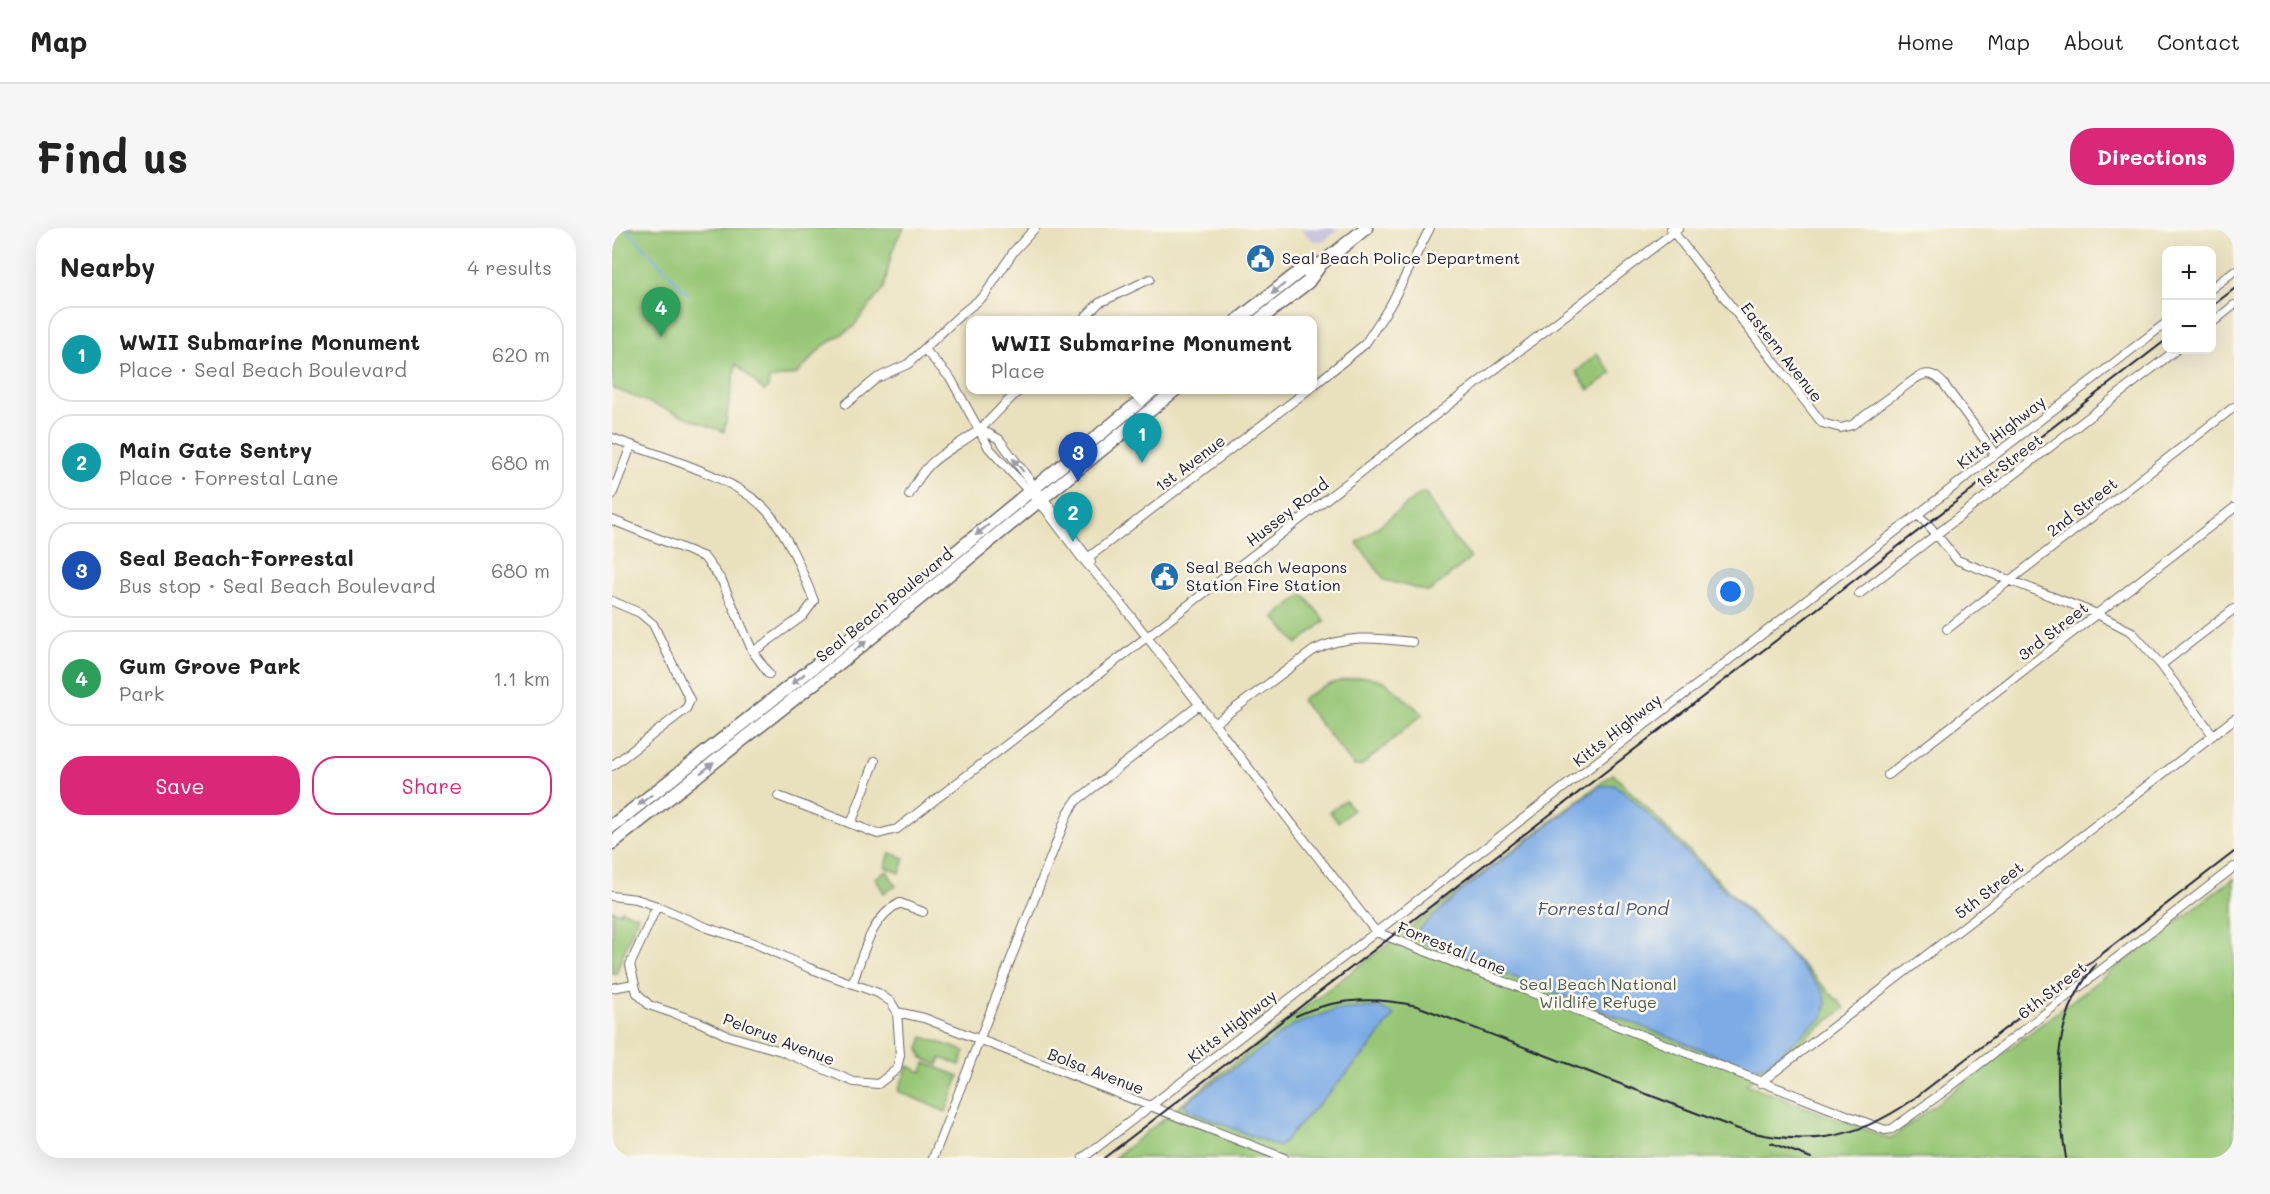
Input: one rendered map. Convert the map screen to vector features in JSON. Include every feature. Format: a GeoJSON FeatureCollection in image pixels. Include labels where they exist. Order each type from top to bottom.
{"type":"FeatureCollection","features":[{"type":"Feature","properties":{"kind":"main road"},"geometry":{"type":"LineString","coordinates":[[1265,316],[1308,282],[1321,264],[1366,228]]}},
{"type":"Feature","properties":{"kind":"main road"},"geometry":{"type":"LineString","coordinates":[[1244,316],[1299,272],[1321,264]]}},
{"type":"Feature","properties":{"kind":"main road","name":"Seal Beach Boulevard"},"geometry":{"type":"LineString","coordinates":[[612,843],[1036,495],[1150,394]]}},
{"type":"Feature","properties":{"kind":"main road","name":"Seal Beach Boulevard"},"geometry":{"type":"LineString","coordinates":[[612,826],[852,637],[1170,394]]}},
{"type":"Feature","properties":{"kind":"street"},"geometry":{"type":"LineString","coordinates":[[846,404],[864,387],[908,364],[960,315],[984,297],[1014,251],[1035,228]]}},
{"type":"Feature","properties":{"kind":"street"},"geometry":{"type":"LineString","coordinates":[[1317,383],[1365,344],[1391,304],[1430,228]]}},
{"type":"Feature","properties":{"kind":"street","name":"Eastern Avenue"},"geometry":{"type":"LineString","coordinates":[[1674,229],[1822,423],[1841,428],[1852,425],[1914,379],[1923,374],[1931,374],[1943,383],[1995,454]]}},
{"type":"Feature","properties":{"kind":"street","name":"Hussey Road"},"geometry":{"type":"LineString","coordinates":[[778,796],[878,834],[897,829],[1674,229]]}},
{"type":"Feature","properties":{"kind":"street"},"geometry":{"type":"LineString","coordinates":[[2216,284],[2234,271]]}},
{"type":"Feature","properties":{"kind":"street"},"geometry":{"type":"LineString","coordinates":[[1087,316],[1099,303],[1150,279]]}},
{"type":"Feature","properties":{"kind":"street"},"geometry":{"type":"LineString","coordinates":[[2216,318],[2234,305]]}},
{"type":"Feature","properties":{"kind":"street","name":"Kitts Highway"},"geometry":{"type":"LineString","coordinates":[[1083,1158],[2162,326]]}},
{"type":"Feature","properties":{"kind":"street"},"geometry":{"type":"LineString","coordinates":[[925,350],[951,379],[989,448],[1036,495]]}},
{"type":"Feature","properties":{"kind":"street","name":"1st Street"},"geometry":{"type":"LineString","coordinates":[[1859,594],[2171,354]]}},
{"type":"Feature","properties":{"kind":"street"},"geometry":{"type":"LineString","coordinates":[[909,495],[921,473],[935,458],[980,429],[1016,394]]}},
{"type":"Feature","properties":{"kind":"street","name":"1st Avenue"},"geometry":{"type":"LineString","coordinates":[[1089,557],[1303,394]]}},
{"type":"Feature","properties":{"kind":"street","name":"2nd Street"},"geometry":{"type":"LineString","coordinates":[[1947,629],[2234,407]]}},
{"type":"Feature","properties":{"kind":"street"},"geometry":{"type":"LineString","coordinates":[[980,429],[999,439],[1036,495]]}},
{"type":"Feature","properties":{"kind":"street"},"geometry":{"type":"LineString","coordinates":[[612,438],[744,491],[766,510],[779,526],[814,600],[803,616],[753,652]]}},
{"type":"Feature","properties":{"kind":"street"},"geometry":{"type":"LineString","coordinates":[[612,495],[632,446]]}},
{"type":"Feature","properties":{"kind":"street","name":"Forrestal Lane"},"geometry":{"type":"LineString","coordinates":[[1036,495],[1089,557],[1109,590]]}},
{"type":"Feature","properties":{"kind":"street","name":"Forrestal Lane"},"geometry":{"type":"LineString","coordinates":[[1036,495],[1073,547],[1376,932],[1885,1130]]}},
{"type":"Feature","properties":{"kind":"street","name":"3rd Street"},"geometry":{"type":"LineString","coordinates":[[1888,775],[2234,508]]}},
{"type":"Feature","properties":{"kind":"street"},"geometry":{"type":"LineString","coordinates":[[1917,515],[1957,560],[2008,582],[2097,614],[2132,632],[2161,665],[2213,735]]}},
{"type":"Feature","properties":{"kind":"street"},"geometry":{"type":"LineString","coordinates":[[612,520],[704,557],[722,581],[753,652],[769,674]]}},
{"type":"Feature","properties":{"kind":"street"},"geometry":{"type":"LineString","coordinates":[[612,601],[640,613],[659,632],[690,695],[686,710],[612,765]]}},
{"type":"Feature","properties":{"kind":"street"},"geometry":{"type":"LineString","coordinates":[[2161,665],[2234,609]]}},
{"type":"Feature","properties":{"kind":"street"},"geometry":{"type":"LineString","coordinates":[[1214,724],[1314,650],[1331,642],[1365,637],[1412,642]]}},
{"type":"Feature","properties":{"kind":"street"},"geometry":{"type":"LineString","coordinates":[[933,1158],[1062,825],[1076,801],[1199,705]]}},
{"type":"Feature","properties":{"kind":"street","name":"5th Street"},"geometry":{"type":"LineString","coordinates":[[1760,1083],[2234,719]]}},
{"type":"Feature","properties":{"kind":"street"},"geometry":{"type":"LineString","coordinates":[[851,824],[875,761]]}},
{"type":"Feature","properties":{"kind":"street","name":"6th Street"},"geometry":{"type":"LineString","coordinates":[[1885,1130],[1892,1129],[1942,1093],[2234,867]]}},
{"type":"Feature","properties":{"kind":"street"},"geometry":{"type":"LineString","coordinates":[[612,896],[636,899],[657,906],[809,968],[853,982],[878,993],[891,1002],[897,1012]]}},
{"type":"Feature","properties":{"kind":"street"},"geometry":{"type":"LineString","coordinates":[[853,982],[872,932],[886,912],[900,903],[923,912]]}},
{"type":"Feature","properties":{"kind":"street"},"geometry":{"type":"LineString","coordinates":[[612,988],[634,984],[630,965],[657,906]]}},
{"type":"Feature","properties":{"kind":"street","name":"Pelorus Avenue"},"geometry":{"type":"LineString","coordinates":[[634,984],[638,993],[649,1005],[699,1022],[726,1035],[782,1051],[846,1079],[870,1084],[886,1080],[897,1069],[900,1055],[897,1012]]}},
{"type":"Feature","properties":{"kind":"street","name":"Bolsa Avenue"},"geometry":{"type":"LineString","coordinates":[[897,1012],[910,1013],[1284,1158]]}},
{"type":"Feature","properties":{"kind":"shaded area"},"geometry":{"type":"Polygon","coordinates":[[[1300,228],[1340,228],[1324,241],[1313,241],[1300,228]]]}},
{"type":"Feature","properties":{"kind":"green space"},"geometry":{"type":"Polygon","coordinates":[[[612,228],[904,228],[891,255],[884,288],[852,328],[823,346],[797,374],[769,379],[768,388],[764,391],[736,364],[724,432],[612,388],[612,228]]]}},
{"type":"Feature","properties":{"kind":"green space"},"geometry":{"type":"Polygon","coordinates":[[[1597,354],[1612,373],[1589,390],[1576,372],[1597,354]]]}},
{"type":"Feature","properties":{"kind":"green space"},"geometry":{"type":"Polygon","coordinates":[[[1425,493],[1451,535],[1471,558],[1429,592],[1385,580],[1357,543],[1420,494],[1425,493]]]}},
{"type":"Feature","properties":{"kind":"green space"},"geometry":{"type":"Polygon","coordinates":[[[1303,594],[1325,621],[1297,644],[1274,617],[1303,594]]]}},
{"type":"Feature","properties":{"kind":"green space"},"geometry":{"type":"Polygon","coordinates":[[[1368,677],[1384,681],[1423,714],[1361,766],[1354,766],[1301,700],[1333,683],[1368,677]]]}},
{"type":"Feature","properties":{"kind":"green space","name":"Seal Beach National Wildlife Refuge"},"geometry":{"type":"Polygon","coordinates":[[[1613,774],[1845,1008],[1746,1084],[1890,1139],[2234,878],[2234,1158],[1114,1158],[1301,1010],[1613,774]]]}},
{"type":"Feature","properties":{"kind":"green space"},"geometry":{"type":"Polygon","coordinates":[[[1345,800],[1353,810],[1338,822],[1330,812],[1345,800]]]}},
{"type":"Feature","properties":{"kind":"green space"},"geometry":{"type":"Polygon","coordinates":[[[890,853],[905,858],[900,873],[885,867],[890,853]]]}},
{"type":"Feature","properties":{"kind":"green space"},"geometry":{"type":"Polygon","coordinates":[[[887,871],[896,886],[884,893],[875,878],[887,871]]]}},
{"type":"Feature","properties":{"kind":"green space"},"geometry":{"type":"Polygon","coordinates":[[[612,910],[620,913],[621,910],[638,916],[616,973],[612,974],[612,910]]]}},
{"type":"Feature","properties":{"kind":"green space"},"geometry":{"type":"Polygon","coordinates":[[[923,1037],[965,1051],[960,1065],[941,1058],[938,1065],[922,1058],[919,1049],[923,1037]]]}},
{"type":"Feature","properties":{"kind":"green space"},"geometry":{"type":"Polygon","coordinates":[[[925,1063],[959,1076],[946,1112],[898,1091],[908,1066],[922,1072],[925,1063]]]}},
{"type":"Feature","properties":{"kind":"water","name":"Forrestal Pond"},"geometry":{"type":"Polygon","coordinates":[[[1614,785],[1624,791],[1794,958],[1823,991],[1826,1003],[1823,1017],[1767,1064],[1757,1068],[1744,1066],[1428,944],[1421,939],[1417,931],[1463,890],[1600,786],[1614,785]]]}},
{"type":"Feature","properties":{"kind":"water"},"geometry":{"type":"Polygon","coordinates":[[[1380,1007],[1394,1015],[1369,1049],[1279,1147],[1188,1110],[1185,1103],[1294,1025],[1335,1010],[1380,1007]]]}},
{"type":"Feature","properties":{"kind":"waterway"},"geometry":{"type":"LineString","coordinates":[[626,228],[688,294]]}},
{"type":"Feature","properties":{"kind":"railway"},"geometry":{"type":"LineString","coordinates":[[2216,303],[2234,289]]}},
{"type":"Feature","properties":{"kind":"railway"},"geometry":{"type":"LineString","coordinates":[[1104,1158],[2162,343]]}},
{"type":"Feature","properties":{"kind":"railway"},"geometry":{"type":"LineString","coordinates":[[1296,1016],[1325,1006],[1356,1001],[1387,1001],[1417,1006],[1738,1129],[1784,1138],[1828,1137],[1869,1125],[1911,1101],[2234,852]]}},
{"type":"Feature","properties":{"kind":"railway"},"geometry":{"type":"LineString","coordinates":[[2066,1158],[2059,1106],[2059,1057],[2070,1009],[2080,986],[2096,964]]}},
{"type":"Feature","properties":{"kind":"railway"},"geometry":{"type":"LineString","coordinates":[[1771,1143],[1811,1158]]}},
{"type":"Feature","properties":{"kind":"place","name":"Seal Beach Police Department"},"geometry":{"type":"Point","coordinates":[1261,258]}},
{"type":"Feature","properties":{"kind":"place","name":"Gum Grove Park"},"geometry":{"type":"Point","coordinates":[661,337]}},
{"type":"Feature","properties":{"kind":"place","name":"WWII Submarine Monument"},"geometry":{"type":"Point","coordinates":[1142,463]}},
{"type":"Feature","properties":{"kind":"place","name":"Seal Beach-Forrestal"},"geometry":{"type":"Point","coordinates":[1078,482]}},
{"type":"Feature","properties":{"kind":"place","name":"Main Gate Sentry"},"geometry":{"type":"Point","coordinates":[1073,542]}},
{"type":"Feature","properties":{"kind":"place","name":"Seal Beach Weapons Station Fire Station"},"geometry":{"type":"Point","coordinates":[1165,576]}}]}
